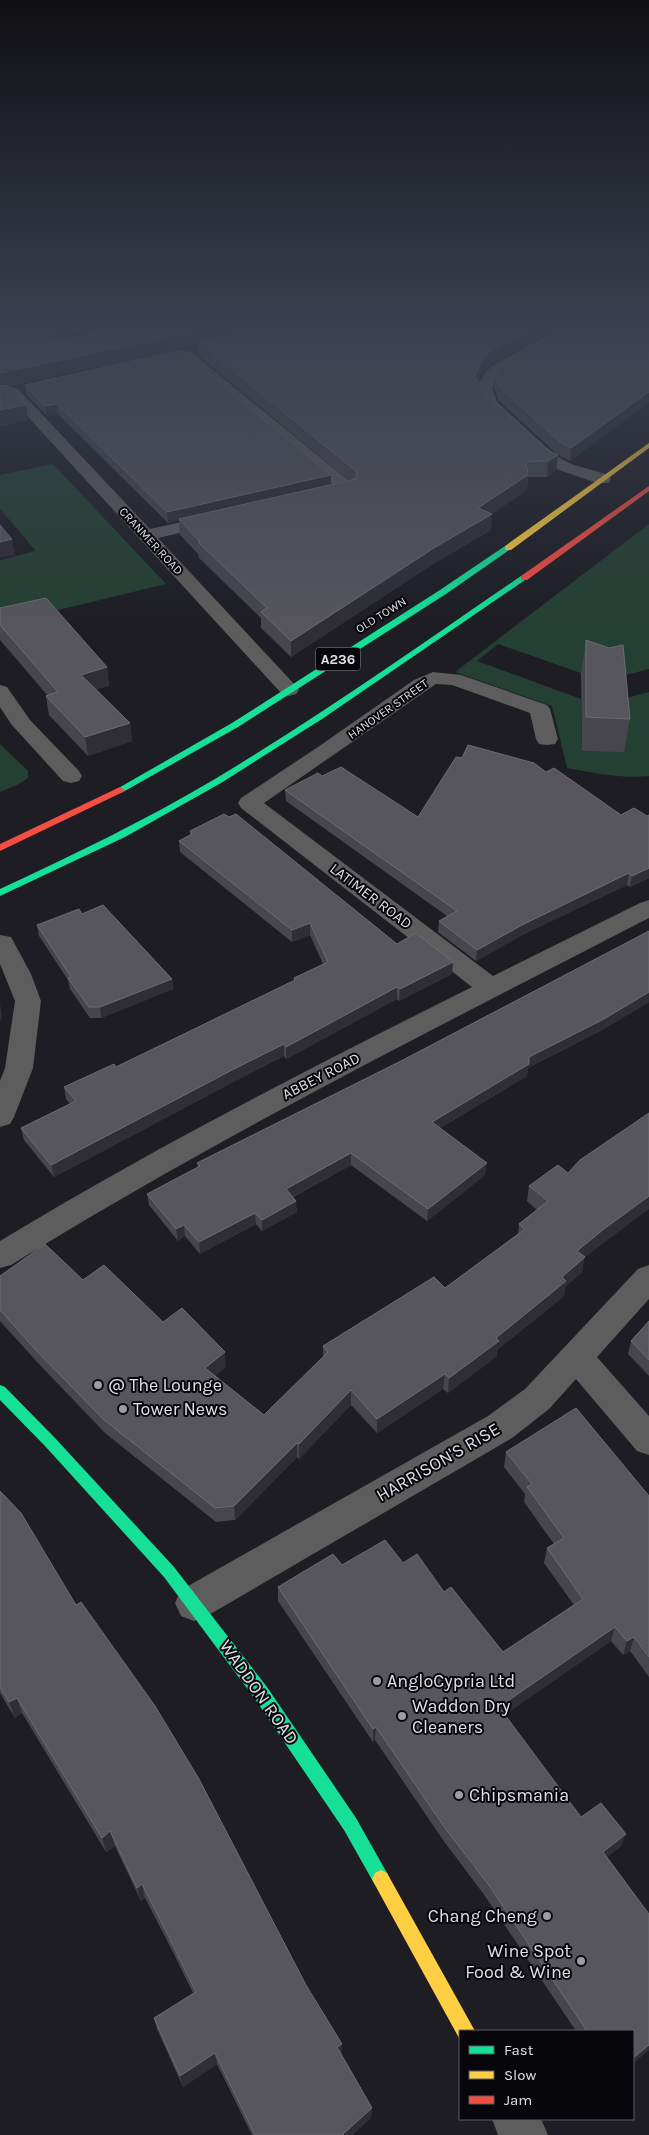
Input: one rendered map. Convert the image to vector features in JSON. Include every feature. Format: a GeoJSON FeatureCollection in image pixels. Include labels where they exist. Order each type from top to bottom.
{"type":"FeatureCollection","features":[{"type":"Feature","properties":{"kind":"main road","name":"OLD TOWN"},"geometry":{"type":"LineString","coordinates":[[4,846],[129,786],[235,725],[443,592],[541,525],[649,445]]}},
{"type":"Feature","properties":{"kind":"main road","name":"A236"},"geometry":{"type":"LineString","coordinates":[[0,893],[37,877],[167,811],[245,764],[478,610],[597,528],[649,488]]}},
{"type":"Feature","properties":{"kind":"main road","name":"WADDON ROAD"},"geometry":{"type":"LineString","coordinates":[[0,1391],[50,1442],[169,1572],[261,1693],[350,1824],[465,2030]]}},
{"type":"Feature","properties":{"kind":"street","name":"CRANMER ROAD"},"geometry":{"type":"LineString","coordinates":[[40,427],[146,535],[289,690]]}},
{"type":"Feature","properties":{"kind":"street"},"geometry":{"type":"LineString","coordinates":[[270,427],[348,488],[310,497]]}},
{"type":"Feature","properties":{"kind":"street"},"geometry":{"type":"LineString","coordinates":[[515,427],[550,459],[565,467],[603,480]]}},
{"type":"Feature","properties":{"kind":"street"},"geometry":{"type":"LineString","coordinates":[[146,535],[232,515]]}},
{"type":"Feature","properties":{"kind":"street","name":"HANOVER STREET"},"geometry":{"type":"LineString","coordinates":[[249,803],[326,752],[420,684],[433,678],[454,679],[540,709],[547,739]]}},
{"type":"Feature","properties":{"kind":"street"},"geometry":{"type":"LineString","coordinates":[[0,691],[22,724],[71,776]]}},
{"type":"Feature","properties":{"kind":"street","name":"LATIMER ROAD"},"geometry":{"type":"LineString","coordinates":[[249,803],[492,989]]}},
{"type":"Feature","properties":{"kind":"street","name":"ABBEY ROAD"},"geometry":{"type":"LineString","coordinates":[[0,1256],[132,1176],[263,1105],[649,908]]}},
{"type":"Feature","properties":{"kind":"street"},"geometry":{"type":"LineString","coordinates":[[0,1116],[19,1068],[28,1001],[18,974],[2,943]]}},
{"type":"Feature","properties":{"kind":"street","name":"HARRISON'S RISE"},"geometry":{"type":"LineString","coordinates":[[194,1603],[500,1427],[537,1399],[649,1278]]}},
{"type":"Feature","properties":{"kind":"street"},"geometry":{"type":"LineString","coordinates":[[577,1357],[649,1440]]}},
{"type":"Feature","properties":{"kind":"street"},"geometry":{"type":"LineString","coordinates":[[516,2120],[524,2135]]}},
{"type":"Feature","properties":{"kind":"green space"},"geometry":{"type":"Polygon","coordinates":[[[53,464],[166,584],[0,624],[0,560],[36,551],[0,509],[0,475],[53,464]]]}},
{"type":"Feature","properties":{"kind":"green space"},"geometry":{"type":"Polygon","coordinates":[[[649,524],[649,669],[604,681],[498,644],[477,661],[581,699],[582,751],[630,697],[649,692],[649,776],[597,774],[567,768],[552,706],[455,672],[649,524]]]}},
{"type":"Feature","properties":{"kind":"green space"},"geometry":{"type":"Polygon","coordinates":[[[0,744],[28,771],[28,778],[0,792],[0,744]]]}},
{"type":"Feature","properties":{"kind":"building"},"geometry":{"type":"Polygon","coordinates":[[[80,427],[273,427],[331,475],[167,512],[80,427]]]}},
{"type":"Feature","properties":{"kind":"building"},"geometry":{"type":"Polygon","coordinates":[[[302,427],[521,427],[544,448],[558,455],[548,461],[526,462],[528,475],[478,508],[492,514],[434,548],[291,641],[261,612],[267,608],[198,542],[200,542],[179,519],[356,479],[357,472],[302,427]]]}},
{"type":"Feature","properties":{"kind":"building"},"geometry":{"type":"Polygon","coordinates":[[[543,427],[601,427],[571,448],[559,441],[543,427]]]}},
{"type":"Feature","properties":{"kind":"building"},"geometry":{"type":"Polygon","coordinates":[[[0,525],[12,539],[0,542],[0,525]]]}},
{"type":"Feature","properties":{"kind":"building"},"geometry":{"type":"Polygon","coordinates":[[[46,598],[107,667],[81,675],[130,723],[85,737],[46,696],[58,692],[0,625],[0,608],[46,598]]]}},
{"type":"Feature","properties":{"kind":"building"},"geometry":{"type":"Polygon","coordinates":[[[586,640],[609,648],[623,645],[630,719],[586,717],[586,640]]]}},
{"type":"Feature","properties":{"kind":"building"},"geometry":{"type":"Polygon","coordinates":[[[468,745],[534,763],[546,772],[554,768],[621,815],[634,808],[647,816],[649,815],[649,868],[632,876],[629,873],[524,924],[477,950],[439,921],[457,911],[285,790],[318,773],[322,776],[341,767],[418,817],[456,757],[462,758],[468,745]]]}},
{"type":"Feature","properties":{"kind":"building"},"geometry":{"type":"Polygon","coordinates":[[[224,814],[229,817],[236,814],[397,944],[416,933],[453,962],[400,989],[397,987],[286,1047],[284,1044],[236,1068],[51,1165],[21,1128],[76,1101],[64,1087],[114,1064],[116,1067],[328,962],[310,923],[292,930],[179,841],[192,834],[190,831],[224,814]]]}},
{"type":"Feature","properties":{"kind":"building"},"geometry":{"type":"Polygon","coordinates":[[[103,905],[172,979],[100,1007],[89,1007],[68,978],[71,977],[37,925],[79,909],[82,914],[103,905]]]}},
{"type":"Feature","properties":{"kind":"building"},"geometry":{"type":"Polygon","coordinates":[[[649,931],[649,992],[604,1019],[529,1057],[529,1064],[432,1122],[487,1163],[428,1209],[351,1153],[286,1189],[296,1201],[262,1220],[255,1213],[199,1242],[184,1225],[176,1229],[147,1194],[200,1166],[197,1163],[401,1061],[649,931]]]}},
{"type":"Feature","properties":{"kind":"building"},"geometry":{"type":"Polygon","coordinates":[[[649,1113],[649,1196],[577,1251],[585,1257],[562,1277],[566,1281],[496,1338],[499,1341],[449,1378],[445,1374],[377,1419],[351,1390],[299,1444],[297,1443],[234,1506],[215,1508],[103,1419],[0,1310],[0,1276],[45,1244],[83,1280],[104,1265],[163,1322],[182,1308],[225,1352],[205,1368],[264,1415],[328,1352],[323,1346],[434,1277],[445,1288],[525,1229],[519,1224],[548,1201],[529,1186],[558,1165],[568,1173],[580,1160],[649,1113]]]}},
{"type":"Feature","properties":{"kind":"building"},"geometry":{"type":"Polygon","coordinates":[[[649,1321],[649,1360],[631,1341],[649,1321]]]}},
{"type":"Feature","properties":{"kind":"building"},"geometry":{"type":"Polygon","coordinates":[[[576,1408],[649,1496],[649,1657],[634,1637],[627,1641],[615,1627],[499,1707],[581,1817],[601,1803],[626,1834],[603,1852],[649,1914],[649,2045],[634,2057],[634,2030],[586,2030],[488,1884],[445,1828],[376,1727],[373,1729],[278,1587],[333,1554],[342,1565],[385,1540],[403,1563],[417,1554],[444,1592],[451,1587],[503,1652],[583,1599],[547,1548],[564,1538],[527,1487],[532,1484],[506,1452],[576,1408]]]}},
{"type":"Feature","properties":{"kind":"building"},"geometry":{"type":"Polygon","coordinates":[[[0,1491],[21,1513],[76,1605],[81,1602],[155,1706],[199,1779],[306,1985],[342,2044],[337,2047],[372,2108],[344,2135],[255,2135],[215,2053],[180,2076],[154,2018],[196,1992],[142,1884],[137,1888],[110,1831],[102,1838],[17,1698],[9,1702],[0,1687],[0,1491]]]}},
{"type":"Feature","properties":{"kind":"traffic: fast"},"geometry":{"type":"LineString","coordinates":[[120,790],[235,725],[443,592],[508,548]]}},
{"type":"Feature","properties":{"kind":"traffic: fast"},"geometry":{"type":"LineString","coordinates":[[0,893],[122,835],[218,781],[319,717],[524,578]]}},
{"type":"Feature","properties":{"kind":"traffic: fast"},"geometry":{"type":"LineString","coordinates":[[0,1391],[50,1442],[169,1572],[261,1693],[350,1824],[381,1879]]}},
{"type":"Feature","properties":{"kind":"traffic: slow"},"geometry":{"type":"LineString","coordinates":[[508,548],[649,445]]}},
{"type":"Feature","properties":{"kind":"traffic: slow"},"geometry":{"type":"LineString","coordinates":[[381,1879],[465,2030]]}},
{"type":"Feature","properties":{"kind":"traffic: jam"},"geometry":{"type":"LineString","coordinates":[[524,578],[649,488]]}},
{"type":"Feature","properties":{"kind":"traffic: jam"},"geometry":{"type":"LineString","coordinates":[[0,848],[120,790]]}},
{"type":"Feature","properties":{"kind":"place","name":"@ The Lounge"},"geometry":{"type":"Point","coordinates":[98,1385]}},
{"type":"Feature","properties":{"kind":"place","name":"Tower News"},"geometry":{"type":"Point","coordinates":[123,1409]}},
{"type":"Feature","properties":{"kind":"place","name":"AngloCypria Ltd"},"geometry":{"type":"Point","coordinates":[377,1681]}},
{"type":"Feature","properties":{"kind":"place","name":"Waddon Dry Cleaners"},"geometry":{"type":"Point","coordinates":[402,1716]}},
{"type":"Feature","properties":{"kind":"place","name":"Chipsmania"},"geometry":{"type":"Point","coordinates":[459,1795]}},
{"type":"Feature","properties":{"kind":"place","name":"Chang Cheng"},"geometry":{"type":"Point","coordinates":[547,1916]}},
{"type":"Feature","properties":{"kind":"place","name":"Wine Spot Food & Wine"},"geometry":{"type":"Point","coordinates":[581,1961]}}]}
